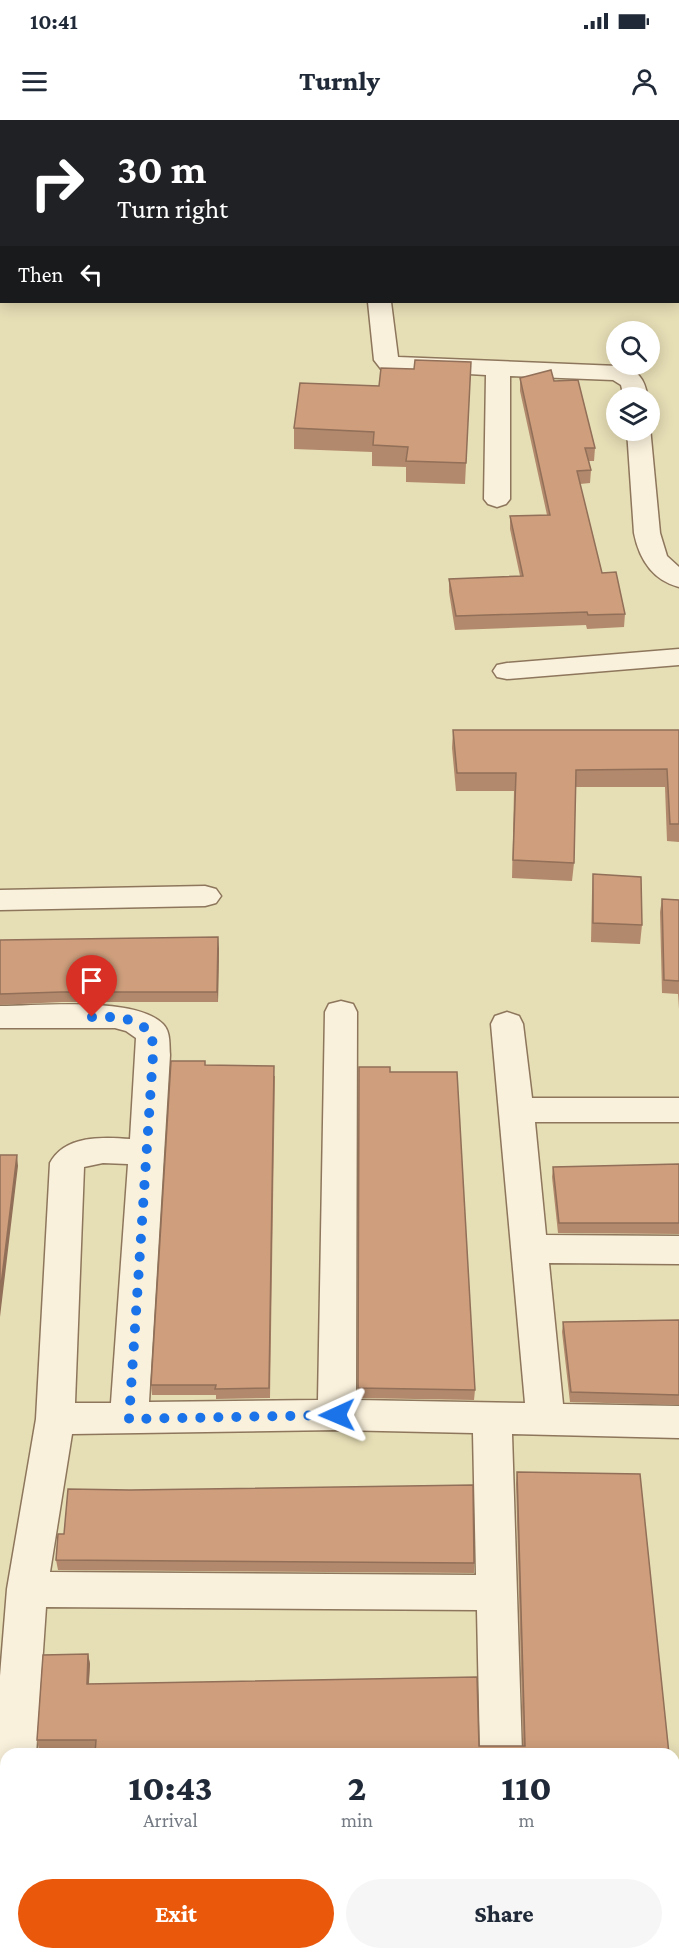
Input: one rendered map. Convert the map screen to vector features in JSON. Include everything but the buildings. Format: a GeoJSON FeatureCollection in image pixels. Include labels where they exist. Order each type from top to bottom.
{"type":"FeatureCollection","features":[{"type":"Feature","properties":{"kind":"street"},"geometry":{"type":"LineString","coordinates":[[379,303],[387,362],[393,365],[618,373],[633,382],[634,387]]}},
{"type":"Feature","properties":{"kind":"street"},"geometry":{"type":"LineString","coordinates":[[497,498],[498,368]]}},
{"type":"Feature","properties":{"kind":"street"},"geometry":{"type":"LineString","coordinates":[[640,441],[646,531],[650,549],[654,558],[679,579]]}},
{"type":"Feature","properties":{"kind":"street"},"geometry":{"type":"LineString","coordinates":[[650,549],[679,547]]}},
{"type":"Feature","properties":{"kind":"street"},"geometry":{"type":"LineString","coordinates":[[507,671],[679,657]]}},
{"type":"Feature","properties":{"kind":"street"},"geometry":{"type":"LineString","coordinates":[[0,900],[205,896]]}},
{"type":"Feature","properties":{"kind":"street"},"geometry":{"type":"LineString","coordinates":[[337,1415],[341,1012]]}},
{"type":"Feature","properties":{"kind":"street"},"geometry":{"type":"LineString","coordinates":[[0,1017],[115,1017],[136,1021],[152,1033],[153,1055],[129,1419]]}},
{"type":"Feature","properties":{"kind":"street"},"geometry":{"type":"LineString","coordinates":[[507,1024],[545,1419]]}},
{"type":"Feature","properties":{"kind":"street"},"geometry":{"type":"LineString","coordinates":[[517,1110],[679,1110]]}},
{"type":"Feature","properties":{"kind":"street"},"geometry":{"type":"LineString","coordinates":[[15,1748],[27,1589],[55,1419],[67,1163],[69,1158],[78,1153],[91,1151],[146,1152]]}},
{"type":"Feature","properties":{"kind":"street"},"geometry":{"type":"LineString","coordinates":[[530,1249],[679,1250]]}},
{"type":"Feature","properties":{"kind":"street"},"geometry":{"type":"LineString","coordinates":[[55,1419],[337,1415],[679,1422]]}},
{"type":"Feature","properties":{"kind":"street"},"geometry":{"type":"LineString","coordinates":[[492,1418],[501,1748]]}},
{"type":"Feature","properties":{"kind":"street"},"geometry":{"type":"LineString","coordinates":[[27,1589],[497,1593]]}},
{"type":"Feature","properties":{"kind":"shaded area"},"geometry":{"type":"Polygon","coordinates":[[[0,303],[679,303],[679,1748],[0,1748],[0,303]]]}},
{"type":"Feature","properties":{"kind":"route"},"geometry":{"type":"LineString","coordinates":[[92,1017],[115,1017],[136,1021],[152,1033],[153,1055],[129,1419],[337,1415]]}}]}
